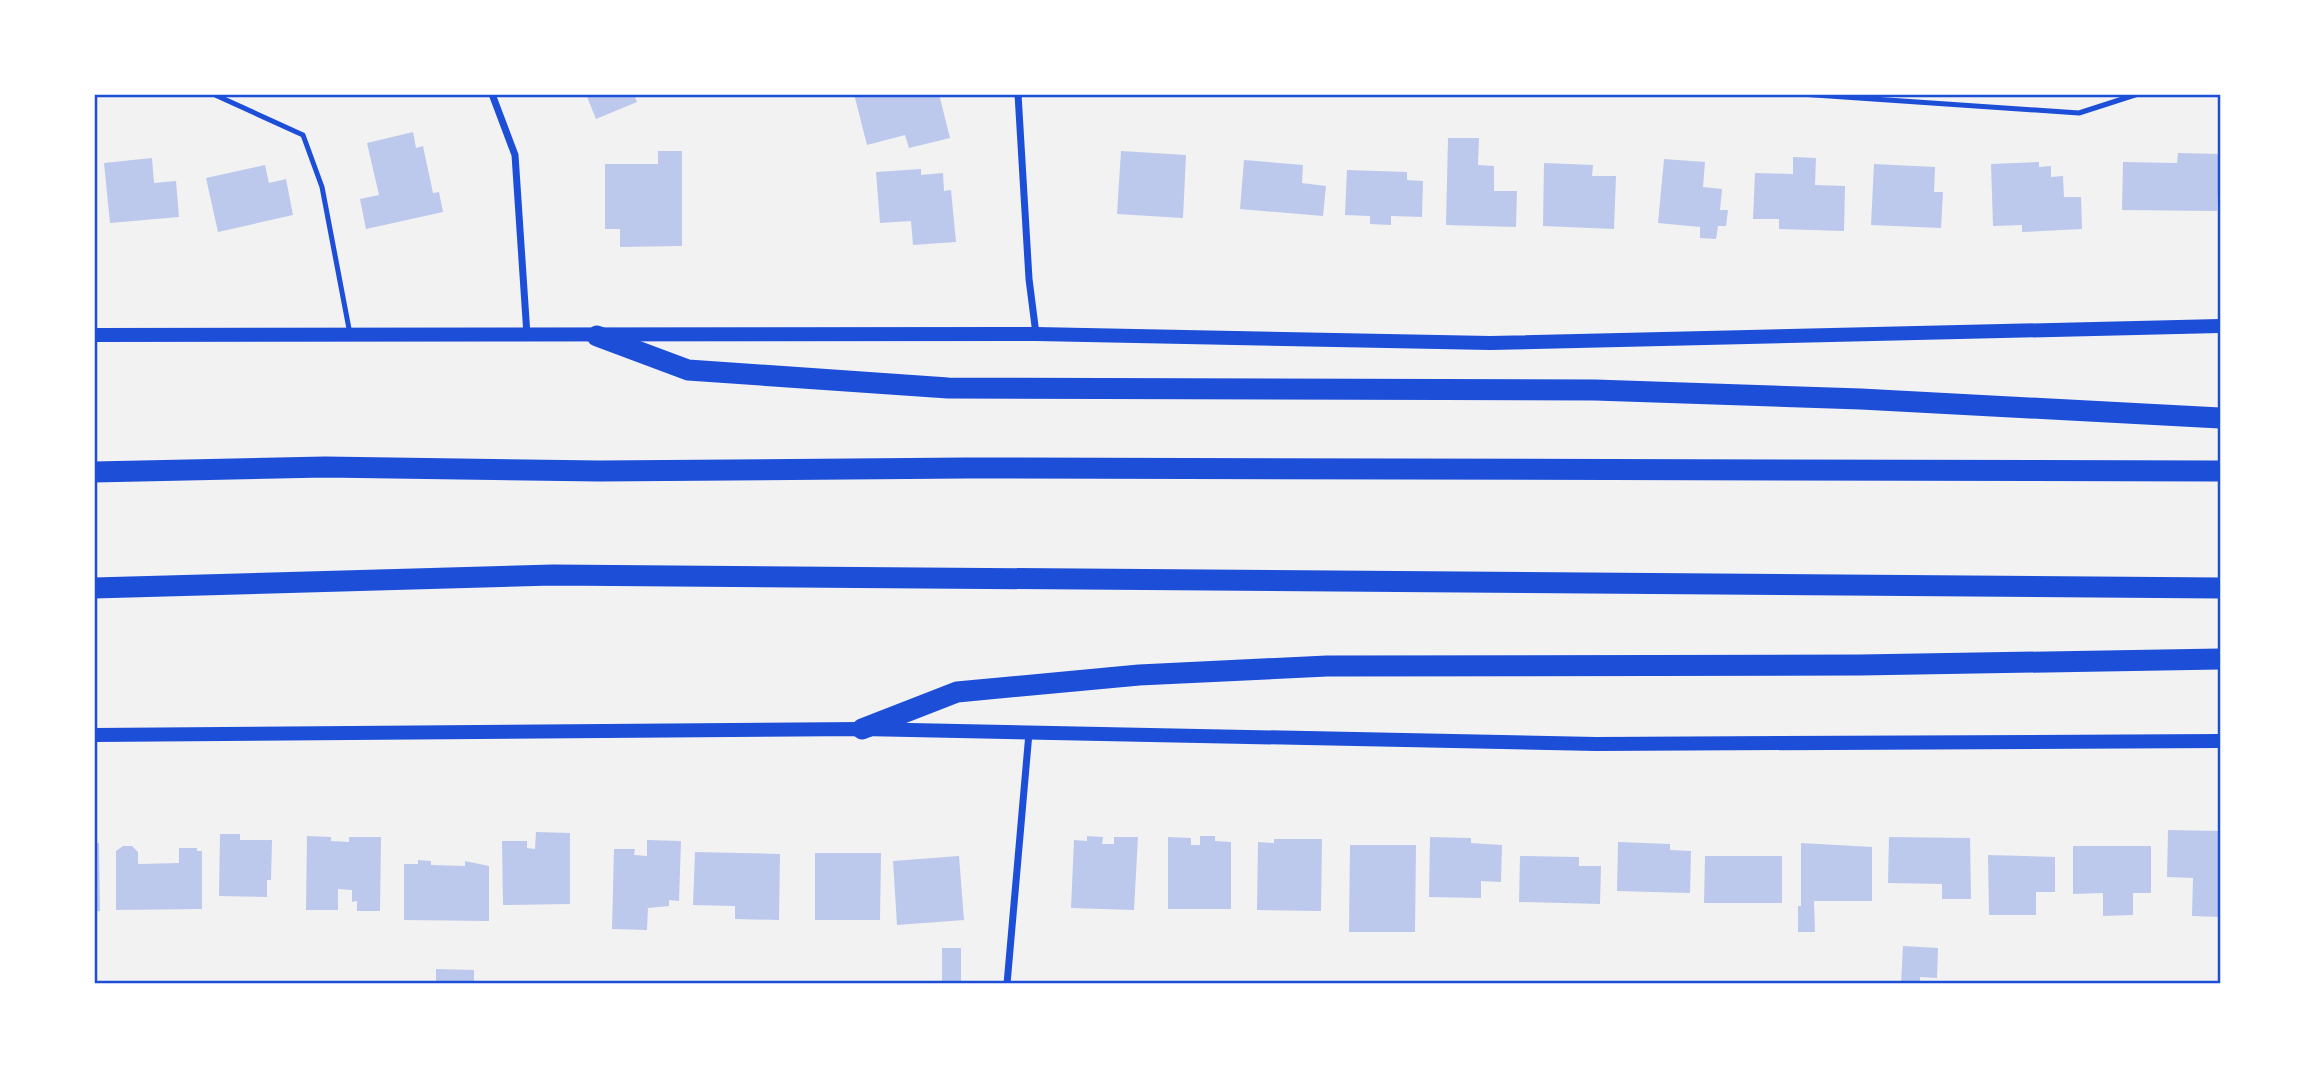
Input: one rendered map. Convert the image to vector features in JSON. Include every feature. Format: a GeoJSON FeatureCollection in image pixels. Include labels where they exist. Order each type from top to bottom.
{"type":"FeatureCollection","features":[{"type":"Feature","properties":{"kind":"highway"},"geometry":{"type":"LineString","coordinates":[[597,336],[688,370],[948,388],[1595,390],[1861,399],[2221,418]]}},
{"type":"Feature","properties":{"kind":"highway"},"geometry":{"type":"LineString","coordinates":[[94,472],[325,467],[598,471],[966,468],[2221,471]]}},
{"type":"Feature","properties":{"kind":"highway"},"geometry":{"type":"LineString","coordinates":[[94,589],[553,575],[2221,588]]}},
{"type":"Feature","properties":{"kind":"highway"},"geometry":{"type":"LineString","coordinates":[[862,729],[957,692],[1166,673],[1327,666],[1860,665],[2221,659]]}},
{"type":"Feature","properties":{"kind":"main road"},"geometry":{"type":"LineString","coordinates":[[94,335],[1036,334],[1490,344],[2221,326]]}},
{"type":"Feature","properties":{"kind":"main road"},"geometry":{"type":"LineString","coordinates":[[94,735],[862,729],[1596,744],[2221,741]]}},
{"type":"Feature","properties":{"kind":"street"},"geometry":{"type":"LineString","coordinates":[[492,94],[515,155],[527,335]]}},
{"type":"Feature","properties":{"kind":"street"},"geometry":{"type":"LineString","coordinates":[[1018,94],[1029,279],[1036,334]]}},
{"type":"Feature","properties":{"kind":"street"},"geometry":{"type":"LineString","coordinates":[[1007,984],[1029,733]]}},
{"type":"Feature","properties":{"kind":"lane"},"geometry":{"type":"LineString","coordinates":[[213,94],[303,135],[322,187],[350,334]]}},
{"type":"Feature","properties":{"kind":"lane"},"geometry":{"type":"LineString","coordinates":[[1800,94],[2078,113],[2138,94]]}},
{"type":"Feature","properties":{"kind":"building"},"geometry":{"type":"Polygon","coordinates":[[[586,94],[634,94],[637,102],[596,119],[586,94]]]}},
{"type":"Feature","properties":{"kind":"building"},"geometry":{"type":"Polygon","coordinates":[[[854,94],[939,94],[950,138],[909,148],[905,135],[867,145],[854,94]]]}},
{"type":"Feature","properties":{"kind":"building"},"geometry":{"type":"Polygon","coordinates":[[[413,132],[416,148],[423,146],[433,193],[439,192],[443,212],[366,229],[360,199],[379,195],[367,143],[413,132]]]}},
{"type":"Feature","properties":{"kind":"building"},"geometry":{"type":"Polygon","coordinates":[[[1448,138],[1479,138],[1478,165],[1494,166],[1494,191],[1517,191],[1516,227],[1446,225],[1448,138]]]}},
{"type":"Feature","properties":{"kind":"building"},"geometry":{"type":"Polygon","coordinates":[[[658,151],[682,151],[682,246],[620,247],[620,229],[605,229],[605,164],[658,164],[658,151]]]}},
{"type":"Feature","properties":{"kind":"building"},"geometry":{"type":"Polygon","coordinates":[[[1121,151],[1186,155],[1183,218],[1117,214],[1121,151]]]}},
{"type":"Feature","properties":{"kind":"building"},"geometry":{"type":"Polygon","coordinates":[[[2178,153],[2220,154],[2217,211],[2122,210],[2123,162],[2177,163],[2178,153]]]}},
{"type":"Feature","properties":{"kind":"building"},"geometry":{"type":"Polygon","coordinates":[[[1793,157],[1816,158],[1815,185],[1845,186],[1844,231],[1779,229],[1779,219],[1753,219],[1755,173],[1793,174],[1793,157]]]}},
{"type":"Feature","properties":{"kind":"building"},"geometry":{"type":"Polygon","coordinates":[[[152,158],[154,183],[176,181],[179,217],[110,223],[104,163],[152,158]]]}},
{"type":"Feature","properties":{"kind":"building"},"geometry":{"type":"Polygon","coordinates":[[[1664,159],[1705,162],[1703,187],[1722,189],[1720,210],[1728,210],[1726,226],[1718,226],[1716,239],[1700,238],[1700,227],[1658,223],[1664,159]]]}},
{"type":"Feature","properties":{"kind":"building"},"geometry":{"type":"Polygon","coordinates":[[[1244,160],[1303,165],[1302,183],[1326,186],[1323,216],[1240,209],[1244,160]]]}},
{"type":"Feature","properties":{"kind":"building"},"geometry":{"type":"Polygon","coordinates":[[[2039,162],[2039,167],[2051,166],[2051,177],[2063,176],[2064,197],[2081,197],[2082,229],[2022,232],[2022,225],[1993,226],[1991,164],[2039,162]]]}},
{"type":"Feature","properties":{"kind":"building"},"geometry":{"type":"Polygon","coordinates":[[[1544,163],[1593,165],[1592,176],[1616,176],[1614,229],[1543,226],[1544,163]]]}},
{"type":"Feature","properties":{"kind":"building"},"geometry":{"type":"Polygon","coordinates":[[[1874,164],[1935,167],[1934,192],[1943,192],[1941,228],[1871,225],[1874,164]]]}},
{"type":"Feature","properties":{"kind":"building"},"geometry":{"type":"Polygon","coordinates":[[[265,165],[269,183],[286,179],[293,215],[218,232],[206,178],[265,165]]]}},
{"type":"Feature","properties":{"kind":"building"},"geometry":{"type":"Polygon","coordinates":[[[921,169],[921,175],[943,173],[944,191],[951,190],[956,242],[913,245],[911,221],[880,223],[876,172],[921,169]]]}},
{"type":"Feature","properties":{"kind":"building"},"geometry":{"type":"Polygon","coordinates":[[[1347,170],[1407,172],[1407,180],[1423,181],[1422,217],[1391,216],[1391,225],[1370,224],[1370,216],[1345,215],[1347,170]]]}},
{"type":"Feature","properties":{"kind":"building"},"geometry":{"type":"Polygon","coordinates":[[[2168,830],[2220,831],[2220,917],[2192,916],[2193,878],[2167,877],[2168,830]]]}},
{"type":"Feature","properties":{"kind":"building"},"geometry":{"type":"Polygon","coordinates":[[[536,832],[570,833],[570,904],[503,905],[502,841],[527,841],[527,848],[535,849],[536,832]]]}},
{"type":"Feature","properties":{"kind":"building"},"geometry":{"type":"Polygon","coordinates":[[[220,834],[240,834],[240,840],[272,840],[271,880],[267,880],[267,897],[219,896],[220,834]]]}},
{"type":"Feature","properties":{"kind":"building"},"geometry":{"type":"Polygon","coordinates":[[[307,836],[331,837],[331,841],[349,842],[349,837],[381,837],[380,911],[357,911],[357,901],[352,902],[352,890],[338,889],[338,910],[306,910],[307,836]]]}},
{"type":"Feature","properties":{"kind":"building"},"geometry":{"type":"Polygon","coordinates":[[[1087,836],[1103,837],[1102,844],[1114,844],[1114,837],[1138,837],[1134,910],[1071,908],[1074,840],[1087,841],[1087,836]]]}},
{"type":"Feature","properties":{"kind":"building"},"geometry":{"type":"Polygon","coordinates":[[[1200,836],[1215,836],[1215,841],[1231,842],[1231,909],[1168,909],[1168,837],[1191,838],[1191,845],[1200,845],[1200,836]]]}},
{"type":"Feature","properties":{"kind":"building"},"geometry":{"type":"Polygon","coordinates":[[[1430,837],[1471,838],[1471,843],[1502,845],[1501,882],[1481,881],[1481,898],[1429,897],[1430,837]]]}},
{"type":"Feature","properties":{"kind":"building"},"geometry":{"type":"Polygon","coordinates":[[[1889,837],[1970,838],[1971,899],[1942,899],[1942,884],[1888,883],[1889,837]]]}},
{"type":"Feature","properties":{"kind":"building"},"geometry":{"type":"Polygon","coordinates":[[[1274,839],[1322,839],[1321,911],[1257,910],[1258,842],[1274,843],[1274,839]]]}},
{"type":"Feature","properties":{"kind":"building"},"geometry":{"type":"Polygon","coordinates":[[[647,840],[681,841],[679,901],[669,900],[669,906],[648,908],[647,930],[612,929],[614,849],[635,849],[634,855],[647,856],[647,840]]]}},
{"type":"Feature","properties":{"kind":"building"},"geometry":{"type":"Polygon","coordinates":[[[1618,842],[1670,844],[1670,850],[1691,851],[1690,893],[1617,891],[1618,842]]]}},
{"type":"Feature","properties":{"kind":"building"},"geometry":{"type":"Polygon","coordinates":[[[94,843],[99,843],[100,911],[94,911],[94,843]]]}},
{"type":"Feature","properties":{"kind":"building"},"geometry":{"type":"Polygon","coordinates":[[[1801,843],[1872,847],[1872,901],[1814,901],[1815,932],[1798,932],[1798,906],[1801,906],[1801,843]]]}},
{"type":"Feature","properties":{"kind":"building"},"geometry":{"type":"Polygon","coordinates":[[[1350,845],[1416,845],[1415,932],[1349,932],[1350,845]]]}},
{"type":"Feature","properties":{"kind":"building"},"geometry":{"type":"Polygon","coordinates":[[[123,846],[132,846],[138,852],[138,864],[179,863],[179,848],[197,848],[197,851],[202,851],[202,909],[116,910],[116,851],[123,846]]]}},
{"type":"Feature","properties":{"kind":"building"},"geometry":{"type":"Polygon","coordinates":[[[2073,846],[2151,846],[2151,893],[2133,893],[2133,915],[2103,916],[2103,893],[2073,894],[2073,846]]]}},
{"type":"Feature","properties":{"kind":"building"},"geometry":{"type":"Polygon","coordinates":[[[695,852],[780,854],[779,920],[735,919],[735,906],[693,905],[695,852]]]}},
{"type":"Feature","properties":{"kind":"building"},"geometry":{"type":"Polygon","coordinates":[[[815,853],[881,853],[880,920],[815,920],[815,853]]]}},
{"type":"Feature","properties":{"kind":"building"},"geometry":{"type":"Polygon","coordinates":[[[1988,855],[2055,857],[2055,892],[2036,892],[2036,915],[1989,915],[1988,855]]]}},
{"type":"Feature","properties":{"kind":"building"},"geometry":{"type":"Polygon","coordinates":[[[959,856],[964,920],[897,925],[893,861],[959,856]]]}},
{"type":"Feature","properties":{"kind":"building"},"geometry":{"type":"Polygon","coordinates":[[[1520,856],[1579,857],[1579,866],[1601,866],[1600,904],[1519,902],[1520,856]]]}},
{"type":"Feature","properties":{"kind":"building"},"geometry":{"type":"Polygon","coordinates":[[[1705,856],[1782,856],[1782,903],[1704,903],[1705,856]]]}},
{"type":"Feature","properties":{"kind":"building"},"geometry":{"type":"Polygon","coordinates":[[[418,860],[431,861],[431,865],[465,866],[465,861],[489,866],[489,921],[404,920],[404,864],[418,864],[418,860]]]}},
{"type":"Feature","properties":{"kind":"building"},"geometry":{"type":"Polygon","coordinates":[[[1903,946],[1938,948],[1937,978],[1920,977],[1920,984],[1901,984],[1903,946]]]}},
{"type":"Feature","properties":{"kind":"building"},"geometry":{"type":"Polygon","coordinates":[[[942,948],[961,948],[961,984],[942,984],[942,948]]]}},
{"type":"Feature","properties":{"kind":"building"},"geometry":{"type":"Polygon","coordinates":[[[436,969],[474,970],[474,984],[436,984],[436,969]]]}}]}
